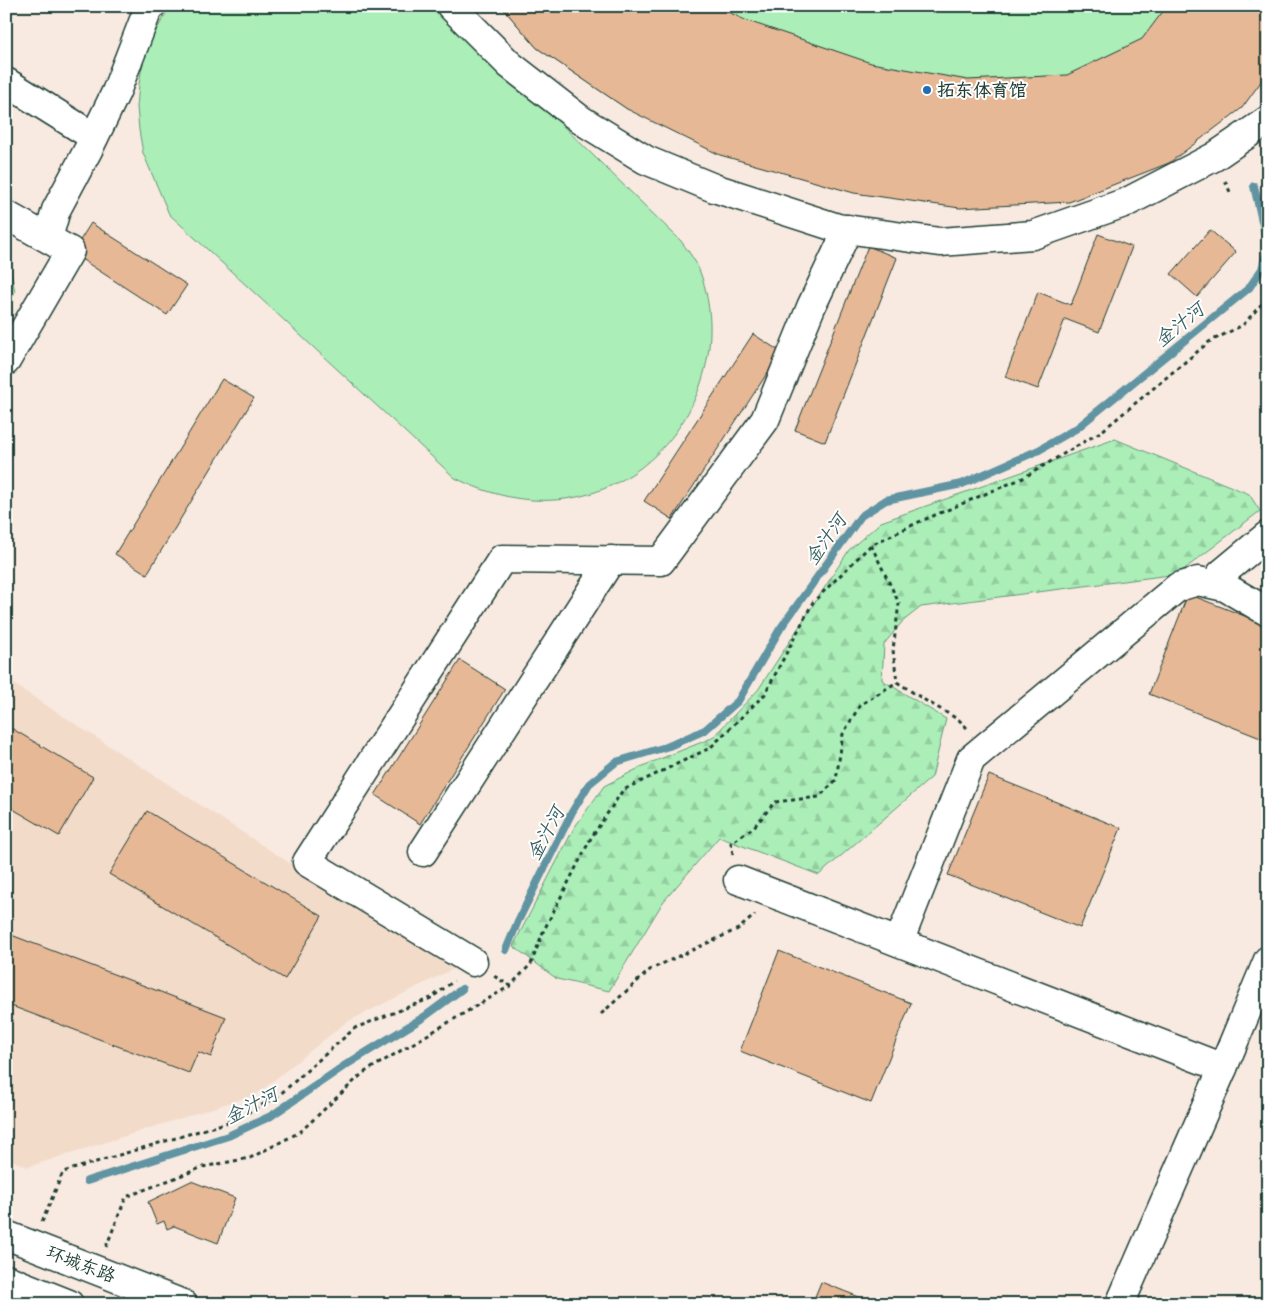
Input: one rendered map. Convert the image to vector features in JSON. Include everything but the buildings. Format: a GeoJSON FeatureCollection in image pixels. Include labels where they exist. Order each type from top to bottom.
{"type":"FeatureCollection","features":[{"type":"Feature","properties":{"kind":"street"},"geometry":{"type":"LineString","coordinates":[[48,238],[56,210],[116,92],[151,6]]}},
{"type":"Feature","properties":{"kind":"street"},"geometry":{"type":"LineString","coordinates":[[452,6],[518,72],[581,120],[646,160],[714,188],[838,228],[940,242],[1033,235],[1127,202],[1214,157],[1268,120]]}},
{"type":"Feature","properties":{"kind":"street"},"geometry":{"type":"LineString","coordinates":[[6,82],[94,137]]}},
{"type":"Feature","properties":{"kind":"street"},"geometry":{"type":"LineString","coordinates":[[6,214],[70,251],[6,361]]}},
{"type":"Feature","properties":{"kind":"street"},"geometry":{"type":"LineString","coordinates":[[473,962],[307,862],[502,559],[661,561],[765,420],[811,307],[848,229]]}},
{"type":"Feature","properties":{"kind":"street"},"geometry":{"type":"LineString","coordinates":[[1221,574],[1268,535]]}},
{"type":"Feature","properties":{"kind":"street"},"geometry":{"type":"LineString","coordinates":[[423,852],[611,560]]}},
{"type":"Feature","properties":{"kind":"street"},"geometry":{"type":"LineString","coordinates":[[899,942],[971,759],[1178,587],[1198,581],[1225,587],[1268,612]]}},
{"type":"Feature","properties":{"kind":"street"},"geometry":{"type":"LineString","coordinates":[[738,880],[1223,1068]]}},
{"type":"Feature","properties":{"kind":"street"},"geometry":{"type":"LineString","coordinates":[[1120,1304],[1268,960]]}},
{"type":"Feature","properties":{"kind":"street","name":"环城东路"},"geometry":{"type":"LineString","coordinates":[[6,1235],[183,1304]]}},
{"type":"Feature","properties":{"kind":"street"},"geometry":{"type":"LineString","coordinates":[[6,1280],[69,1304]]}},
{"type":"Feature","properties":{"kind":"path"},"geometry":{"type":"LineString","coordinates":[[97,1270],[126,1197],[203,1167],[250,1158],[300,1132],[363,1073],[510,986],[531,964],[543,932],[591,838],[623,790],[710,748],[765,694],[813,602],[871,545],[921,521],[1023,478],[1102,431],[1210,342],[1243,325],[1268,297]]}},
{"type":"Feature","properties":{"kind":"path"},"geometry":{"type":"LineString","coordinates":[[871,545],[899,603],[893,650],[897,682],[959,720],[985,747]]}},
{"type":"Feature","properties":{"kind":"path"},"geometry":{"type":"LineString","coordinates":[[738,880],[731,844],[753,828],[775,802],[819,797],[836,780],[843,734],[860,705],[897,682]]}},
{"type":"Feature","properties":{"kind":"path"},"geometry":{"type":"LineString","coordinates":[[601,1014],[651,969],[738,929],[778,896]]}},
{"type":"Feature","properties":{"kind":"path"},"geometry":{"type":"LineString","coordinates":[[33,1245],[63,1172],[232,1121],[277,1097],[355,1028],[431,998],[473,962],[510,986]]}},
{"type":"Feature","properties":{"kind":"shaded area"},"geometry":{"type":"Polygon","coordinates":[[[6,679],[453,969],[345,1023],[257,1094],[28,1167],[6,1158],[6,679]]]}},
{"type":"Feature","properties":{"kind":"green space"},"geometry":{"type":"Polygon","coordinates":[[[170,6],[440,6],[681,241],[696,263],[709,307],[708,354],[701,384],[688,412],[671,438],[649,461],[624,479],[596,492],[565,499],[536,500],[508,497],[481,489],[455,478],[169,214],[143,153],[137,107],[143,61],[151,40],[170,6]]]}},
{"type":"Feature","properties":{"kind":"green space"},"geometry":{"type":"Polygon","coordinates":[[[501,6],[1268,6],[1268,72],[627,109],[537,48],[501,6]]]}},
{"type":"Feature","properties":{"kind":"green space"},"geometry":{"type":"Polygon","coordinates":[[[6,254],[8,255],[15,292],[6,308],[6,254]]]}},
{"type":"Feature","properties":{"kind":"green space"},"geometry":{"type":"Polygon","coordinates":[[[1115,439],[1249,494],[1260,511],[1178,574],[921,607],[902,622],[884,644],[882,680],[946,719],[932,777],[819,875],[719,837],[663,902],[609,991],[557,979],[513,946],[574,828],[604,786],[645,765],[712,738],[758,690],[849,550],[881,522],[1115,439]]]}},
{"type":"Feature","properties":{"kind":"waterway","name":"金汁河"},"geometry":{"type":"LineString","coordinates":[[1254,186],[1268,247]]}},
{"type":"Feature","properties":{"kind":"waterway","name":"金汁河"},"geometry":{"type":"LineString","coordinates":[[506,950],[518,921],[572,812],[589,784],[616,762],[669,746],[705,730],[738,701],[780,629],[861,516],[886,500],[962,484],[1039,450],[1077,428],[1249,288],[1262,269],[1268,247]]}},
{"type":"Feature","properties":{"kind":"waterway","name":"金汁河"},"geometry":{"type":"LineString","coordinates":[[87,1181],[228,1136],[271,1116],[344,1066],[424,1017],[462,989]]}},
{"type":"Feature","properties":{"kind":"place","name":"拓东体育馆"},"geometry":{"type":"Point","coordinates":[927,90]}}]}
